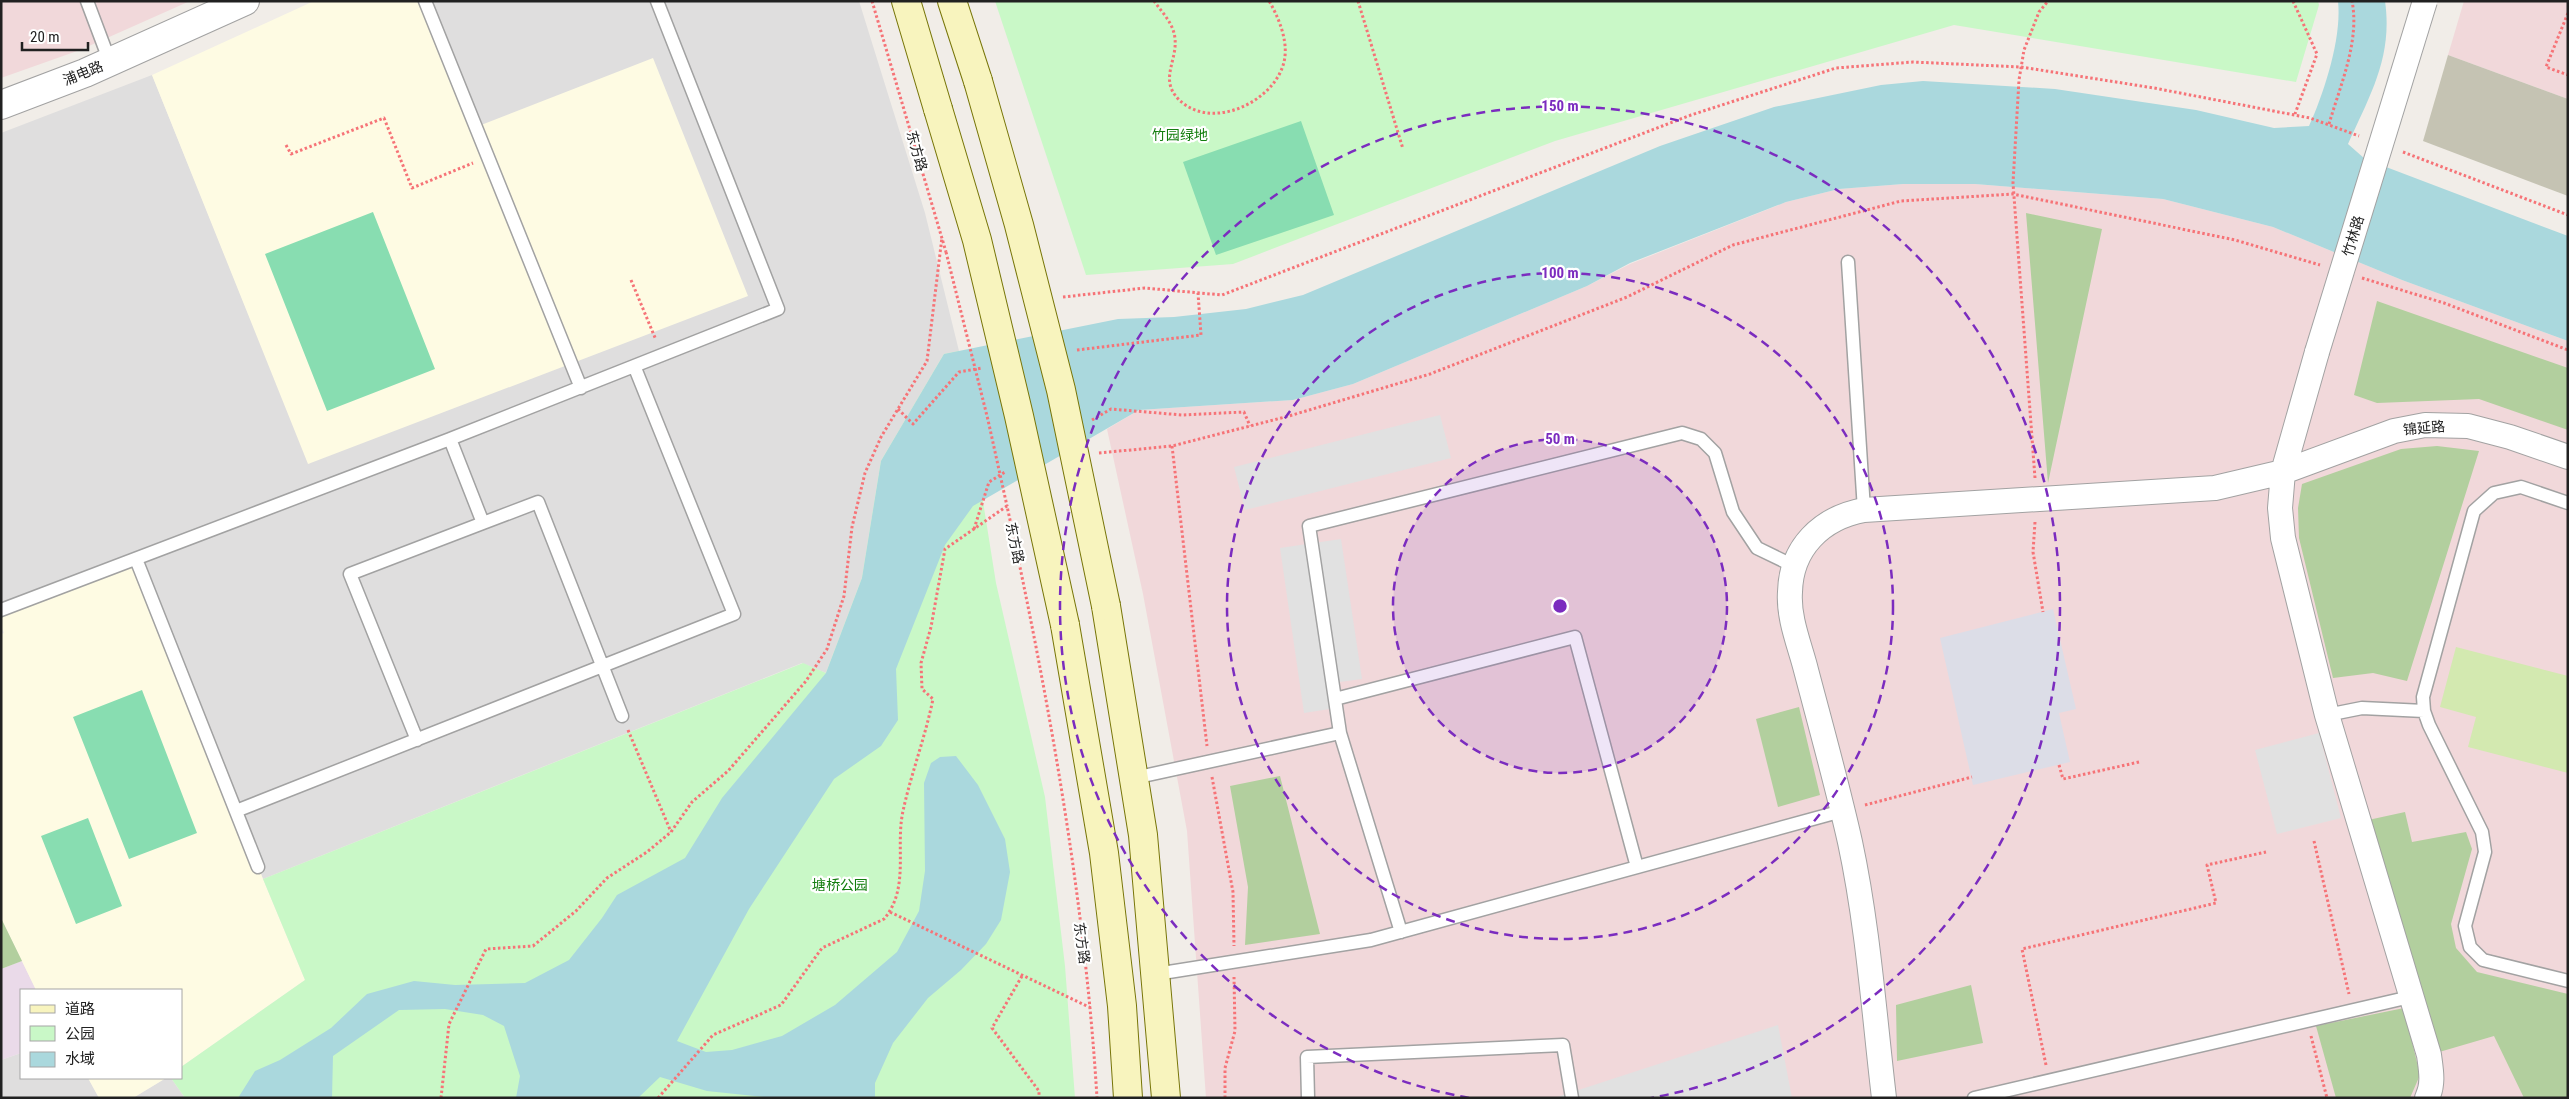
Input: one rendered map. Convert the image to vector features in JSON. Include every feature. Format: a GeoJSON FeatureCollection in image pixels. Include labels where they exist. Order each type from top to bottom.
{"type":"FeatureCollection","features":[{"type":"Feature","properties":{"kind":"main road"},"geometry":{"type":"LineString","coordinates":[[906,1],[977,240],[1019,416],[1064,625],[1104,853],[1122,1006],[1128,1098]]}},
{"type":"Feature","properties":{"kind":"main road"},"geometry":{"type":"LineString","coordinates":[[952,1],[978,81],[1019,225],[1061,390],[1106,606],[1143,835],[1166,1098]]}},
{"type":"Feature","properties":{"kind":"street","name":"浦电路"},"geometry":{"type":"LineString","coordinates":[[1,105],[110,62],[245,1]]}},
{"type":"Feature","properties":{"kind":"street","name":"竹林路"},"geometry":{"type":"LineString","coordinates":[[2425,1],[2317,352],[2283,472],[2280,508],[2283,538],[2327,715],[2410,997],[2429,1055],[2432,1075],[2427,1098]]}},
{"type":"Feature","properties":{"kind":"street","name":"锦延路"},"geometry":{"type":"LineString","coordinates":[[1884,1098],[1866,940],[1855,870],[1842,811],[1793,620],[1789,593],[1794,566],[1804,544],[1823,526],[1844,514],[1864,510],[2215,488],[2283,472],[2394,431],[2425,425],[2468,426],[2510,437],[2568,457]]}},
{"type":"Feature","properties":{"kind":"lane"},"geometry":{"type":"LineString","coordinates":[[87,1],[110,62]]}},
{"type":"Feature","properties":{"kind":"lane"},"geometry":{"type":"LineString","coordinates":[[425,1],[581,388]]}},
{"type":"Feature","properties":{"kind":"lane"},"geometry":{"type":"LineString","coordinates":[[1,610],[635,368],[778,309],[657,1]]}},
{"type":"Feature","properties":{"kind":"lane"},"geometry":{"type":"LineString","coordinates":[[1848,262],[1864,510]]}},
{"type":"Feature","properties":{"kind":"lane"},"geometry":{"type":"LineString","coordinates":[[236,812],[734,614],[635,368]]}},
{"type":"Feature","properties":{"kind":"lane"},"geometry":{"type":"LineString","coordinates":[[1401,932],[1340,733],[1309,526],[1682,434],[1701,439],[1715,453],[1734,512],[1757,548],[1794,566]]}},
{"type":"Feature","properties":{"kind":"lane"},"geometry":{"type":"LineString","coordinates":[[450,439],[483,522]]}},
{"type":"Feature","properties":{"kind":"lane"},"geometry":{"type":"LineString","coordinates":[[2568,503],[2521,487],[2494,492],[2474,511],[2423,697],[2424,711],[2482,832],[2485,852],[2465,926],[2470,946],[2483,960],[2568,981]]}},
{"type":"Feature","properties":{"kind":"lane"},"geometry":{"type":"LineString","coordinates":[[417,740],[350,574],[538,502],[622,716]]}},
{"type":"Feature","properties":{"kind":"lane"},"geometry":{"type":"LineString","coordinates":[[136,559],[258,867]]}},
{"type":"Feature","properties":{"kind":"lane"},"geometry":{"type":"LineString","coordinates":[[1335,699],[1575,637],[1637,867]]}},
{"type":"Feature","properties":{"kind":"lane"},"geometry":{"type":"LineString","coordinates":[[2327,715],[2362,708],[2424,711]]}},
{"type":"Feature","properties":{"kind":"lane"},"geometry":{"type":"LineString","coordinates":[[1134,778],[1340,733]]}},
{"type":"Feature","properties":{"kind":"lane"},"geometry":{"type":"LineString","coordinates":[[1156,974],[1371,940],[1842,811]]}},
{"type":"Feature","properties":{"kind":"lane"},"geometry":{"type":"LineString","coordinates":[[1974,1098],[2410,997]]}},
{"type":"Feature","properties":{"kind":"lane"},"geometry":{"type":"LineString","coordinates":[[1308,1098],[1307,1057],[1563,1045],[1572,1098]]}},
{"type":"Feature","properties":{"kind":"path","name":"东方路"},"geometry":{"type":"LineString","coordinates":[[872,1],[946,252],[988,420],[1035,636],[1092,1008],[1097,1098]]}},
{"type":"Feature","properties":{"kind":"path"},"geometry":{"type":"LineString","coordinates":[[1154,1],[1174,33],[1175,44],[1168,74],[1170,85],[1185,105],[1210,114],[1240,108],[1254,101],[1276,80],[1285,56],[1285,43],[1275,12],[1269,1]]}},
{"type":"Feature","properties":{"kind":"path"},"geometry":{"type":"LineString","coordinates":[[1358,1],[1403,149]]}},
{"type":"Feature","properties":{"kind":"path"},"geometry":{"type":"LineString","coordinates":[[2043,612],[2033,552],[2037,499],[2013,192],[2021,67],[2030,30],[2039,12],[2048,1]]}},
{"type":"Feature","properties":{"kind":"path"},"geometry":{"type":"LineString","coordinates":[[2293,1],[2317,54],[2294,114]]}},
{"type":"Feature","properties":{"kind":"path"},"geometry":{"type":"LineString","coordinates":[[2329,124],[2348,57],[2354,15],[2352,1]]}},
{"type":"Feature","properties":{"kind":"path"},"geometry":{"type":"LineString","coordinates":[[2568,13],[2546,67],[2568,75]]}},
{"type":"Feature","properties":{"kind":"path"},"geometry":{"type":"LineString","coordinates":[[1055,298],[1145,288],[1222,295],[1691,115],[1836,68],[1913,62],[2021,67],[2294,114],[2329,124],[2362,137]]}},
{"type":"Feature","properties":{"kind":"path"},"geometry":{"type":"LineString","coordinates":[[286,145],[290,154],[384,118],[412,188],[488,158]]}},
{"type":"Feature","properties":{"kind":"path"},"geometry":{"type":"LineString","coordinates":[[2396,150],[2568,215]]}},
{"type":"Feature","properties":{"kind":"path"},"geometry":{"type":"LineString","coordinates":[[1091,453],[1172,446],[1289,416],[1430,374],[1627,297],[1733,245],[1901,201],[2013,192],[2236,240],[2322,266]]}},
{"type":"Feature","properties":{"kind":"path"},"geometry":{"type":"LineString","coordinates":[[441,1098],[449,1024],[486,949],[533,946],[576,911],[607,878],[647,852],[671,832],[692,802],[728,771],[806,681],[827,649],[844,596],[852,527],[865,473],[881,437],[927,361],[942,237]]}},
{"type":"Feature","properties":{"kind":"path"},"geometry":{"type":"LineString","coordinates":[[2359,278],[2444,303],[2568,350]]}},
{"type":"Feature","properties":{"kind":"path"},"geometry":{"type":"LineString","coordinates":[[631,280],[662,357]]}},
{"type":"Feature","properties":{"kind":"path"},"geometry":{"type":"LineString","coordinates":[[658,1098],[713,1035],[781,1005],[822,948],[884,919],[890,912],[899,893],[903,812],[926,734],[933,699],[922,689],[920,662],[932,627],[945,549],[1007,506]]}},
{"type":"Feature","properties":{"kind":"path"},"geometry":{"type":"LineString","coordinates":[[622,716],[671,832]]}},
{"type":"Feature","properties":{"kind":"path"},"geometry":{"type":"LineString","coordinates":[[2059,765],[2063,779],[2139,762]]}},
{"type":"Feature","properties":{"kind":"path"},"geometry":{"type":"LineString","coordinates":[[1842,811],[1972,777]]}},
{"type":"Feature","properties":{"kind":"path"},"geometry":{"type":"LineString","coordinates":[[2314,841],[2350,990],[2346,1012]]}},
{"type":"Feature","properties":{"kind":"path"},"geometry":{"type":"LineString","coordinates":[[2049,1080],[2022,949],[2216,903],[2207,865],[2266,852]]}},
{"type":"Feature","properties":{"kind":"path"},"geometry":{"type":"LineString","coordinates":[[890,912],[1011,972],[1092,1008]]}},
{"type":"Feature","properties":{"kind":"path"},"geometry":{"type":"LineString","coordinates":[[1022,976],[992,1028],[1039,1091],[1039,1098]]}},
{"type":"Feature","properties":{"kind":"path"},"geometry":{"type":"LineString","coordinates":[[2308,1021],[2327,1098]]}},
{"type":"Feature","properties":{"kind":"shaded area"},"geometry":{"type":"Polygon","coordinates":[[[1,1],[190,1],[80,50],[1,78],[1,1]]]}},
{"type":"Feature","properties":{"kind":"shaded area"},"geometry":{"type":"Polygon","coordinates":[[[314,1],[425,1],[476,127],[653,58],[748,296],[308,464],[152,75],[314,1]]]}},
{"type":"Feature","properties":{"kind":"shaded area"},"geometry":{"type":"Polygon","coordinates":[[[425,1],[859,1],[925,213],[959,351],[944,354],[881,461],[862,578],[826,673],[802,663],[263,879],[136,559],[1,610],[1,133],[152,75],[309,464],[476,127],[425,1]]]}},
{"type":"Feature","properties":{"kind":"shaded area"},"geometry":{"type":"Polygon","coordinates":[[[2464,1],[2568,1],[2568,99],[2448,55],[2464,1]]]}},
{"type":"Feature","properties":{"kind":"shaded area"},"geometry":{"type":"Polygon","coordinates":[[[2448,55],[2568,99],[2568,196],[2423,141],[2448,55]]]}},
{"type":"Feature","properties":{"kind":"shaded area"},"geometry":{"type":"Polygon","coordinates":[[[1903,184],[1975,184],[2163,199],[2273,227],[2402,280],[2568,341],[2568,1098],[1206,1098],[1187,831],[1143,594],[1107,429],[1139,410],[1293,400],[1353,384],[1587,286],[1630,264],[1786,202],[1839,189],[1903,184]]]}},
{"type":"Feature","properties":{"kind":"shaded area"},"geometry":{"type":"Polygon","coordinates":[[[1440,415],[1451,458],[1245,510],[1234,467],[1440,415]]]}},
{"type":"Feature","properties":{"kind":"shaded area"},"geometry":{"type":"Polygon","coordinates":[[[1341,539],[1362,679],[1332,683],[1336,708],[1304,713],[1280,548],[1341,539]]]}},
{"type":"Feature","properties":{"kind":"shaded area"},"geometry":{"type":"Polygon","coordinates":[[[136,559],[305,980],[182,1066],[182,989],[36,989],[1,918],[1,634],[4,633],[1,626],[1,610],[136,559]]]}},
{"type":"Feature","properties":{"kind":"shaded area"},"geometry":{"type":"Polygon","coordinates":[[[2053,609],[2076,709],[2059,713],[2070,762],[1973,785],[1940,638],[2053,609]]]}},
{"type":"Feature","properties":{"kind":"shaded area"},"geometry":{"type":"Polygon","coordinates":[[[2319,733],[2341,818],[2277,834],[2255,750],[2319,733]]]}},
{"type":"Feature","properties":{"kind":"shaded area"},"geometry":{"type":"Polygon","coordinates":[[[22,961],[36,989],[20,989],[20,1053],[1,1060],[1,969],[22,961]]]}},
{"type":"Feature","properties":{"kind":"shaded area"},"geometry":{"type":"Polygon","coordinates":[[[1778,1025],[1792,1098],[1557,1098],[1557,1097],[1778,1025]]]}},
{"type":"Feature","properties":{"kind":"shaded area"},"geometry":{"type":"Polygon","coordinates":[[[20,1053],[20,1079],[89,1079],[99,1098],[1,1098],[1,1060],[20,1053]]]}},
{"type":"Feature","properties":{"kind":"shaded area"},"geometry":{"type":"Polygon","coordinates":[[[89,1079],[164,1079],[133,1098],[99,1098],[89,1079]]]}},
{"type":"Feature","properties":{"kind":"shaded area"},"geometry":{"type":"Polygon","coordinates":[[[164,1079],[172,1079],[185,1098],[133,1098],[164,1079]]]}},
{"type":"Feature","properties":{"kind":"green space","name":"竹园绿地"},"geometry":{"type":"Polygon","coordinates":[[[995,1],[2318,1],[2319,5],[2296,82],[1954,25],[1555,141],[1233,264],[1086,275],[995,1]]]}},
{"type":"Feature","properties":{"kind":"green space"},"geometry":{"type":"Polygon","coordinates":[[[1301,121],[1334,215],[1216,255],[1183,162],[1301,121]]]}},
{"type":"Feature","properties":{"kind":"green space"},"geometry":{"type":"Polygon","coordinates":[[[373,212],[435,369],[327,411],[265,254],[373,212]]]}},
{"type":"Feature","properties":{"kind":"green space"},"geometry":{"type":"Polygon","coordinates":[[[2026,213],[2102,229],[2048,483],[2026,213]]]}},
{"type":"Feature","properties":{"kind":"green space"},"geometry":{"type":"Polygon","coordinates":[[[2377,301],[2568,368],[2568,430],[2479,399],[2377,403],[2354,395],[2377,301]]]}},
{"type":"Feature","properties":{"kind":"green space","name":"塘桥公园"},"geometry":{"type":"Polygon","coordinates":[[[959,351],[996,583],[1045,797],[1065,966],[1075,1098],[185,1098],[172,1079],[182,1079],[182,1066],[305,980],[263,879],[803,663],[826,673],[862,578],[881,461],[944,354],[959,351]]]}},
{"type":"Feature","properties":{"kind":"green space"},"geometry":{"type":"Polygon","coordinates":[[[2437,446],[2479,451],[2407,681],[2373,673],[2333,678],[2299,538],[2298,508],[2302,484],[2401,449],[2437,446]]]}},
{"type":"Feature","properties":{"kind":"green space"},"geometry":{"type":"Polygon","coordinates":[[[2456,647],[2568,676],[2568,773],[2468,747],[2476,717],[2440,707],[2456,647]]]}},
{"type":"Feature","properties":{"kind":"green space"},"geometry":{"type":"Polygon","coordinates":[[[142,690],[197,833],[129,859],[73,717],[142,690]]]}},
{"type":"Feature","properties":{"kind":"green space"},"geometry":{"type":"Polygon","coordinates":[[[1799,707],[1820,795],[1778,807],[1756,719],[1799,707]]]}},
{"type":"Feature","properties":{"kind":"green space"},"geometry":{"type":"Polygon","coordinates":[[[1280,776],[1320,934],[1245,945],[1248,887],[1230,786],[1280,776]]]}},
{"type":"Feature","properties":{"kind":"green space"},"geometry":{"type":"Polygon","coordinates":[[[2405,812],[2412,842],[2466,832],[2472,849],[2451,924],[2456,948],[2477,972],[2568,994],[2567,1098],[2524,1098],[2494,1036],[2429,1055],[2359,822],[2405,812]]]}},
{"type":"Feature","properties":{"kind":"green space"},"geometry":{"type":"Polygon","coordinates":[[[88,818],[122,906],[76,924],[41,836],[88,818]]]}},
{"type":"Feature","properties":{"kind":"green space"},"geometry":{"type":"Polygon","coordinates":[[[1,918],[22,961],[1,969],[1,918]]]}},
{"type":"Feature","properties":{"kind":"green space"},"geometry":{"type":"Polygon","coordinates":[[[1971,985],[1983,1043],[1897,1061],[1896,1005],[1971,985]]]}},
{"type":"Feature","properties":{"kind":"green space"},"geometry":{"type":"Polygon","coordinates":[[[2404,1008],[2420,1075],[2410,1098],[2336,1098],[2316,1026],[2404,1008]]]}},
{"type":"Feature","properties":{"kind":"water"},"geometry":{"type":"Polygon","coordinates":[[[2338,1],[2385,1],[2387,21],[2383,58],[2378,75],[2348,144],[2365,159],[2568,236],[2568,341],[2402,280],[2273,227],[2163,199],[1975,184],[1903,184],[1839,189],[1786,202],[1630,263],[1587,286],[1353,384],[1293,400],[1139,410],[973,506],[945,545],[896,669],[898,720],[881,746],[834,779],[749,909],[677,1041],[706,1052],[732,1050],[782,1036],[835,1005],[897,952],[919,911],[925,871],[924,783],[931,763],[940,757],[956,756],[978,785],[1005,839],[1010,872],[1001,920],[986,944],[961,970],[928,998],[893,1043],[875,1083],[875,1098],[773,1098],[707,1091],[660,1077],[638,1098],[516,1098],[520,1076],[504,1026],[483,1015],[445,1009],[399,1010],[333,1056],[332,1098],[238,1098],[255,1071],[280,1060],[331,1028],[367,994],[414,981],[455,985],[525,983],[569,960],[602,918],[617,895],[685,858],[722,798],[826,673],[862,578],[881,461],[944,354],[1118,319],[1174,317],[1246,309],[1303,295],[1660,146],[1774,107],[1881,85],[1923,81],[2055,89],[2196,110],[2274,128],[2309,126],[2326,82],[2335,48],[2339,16],[2338,1]]]}}]}
